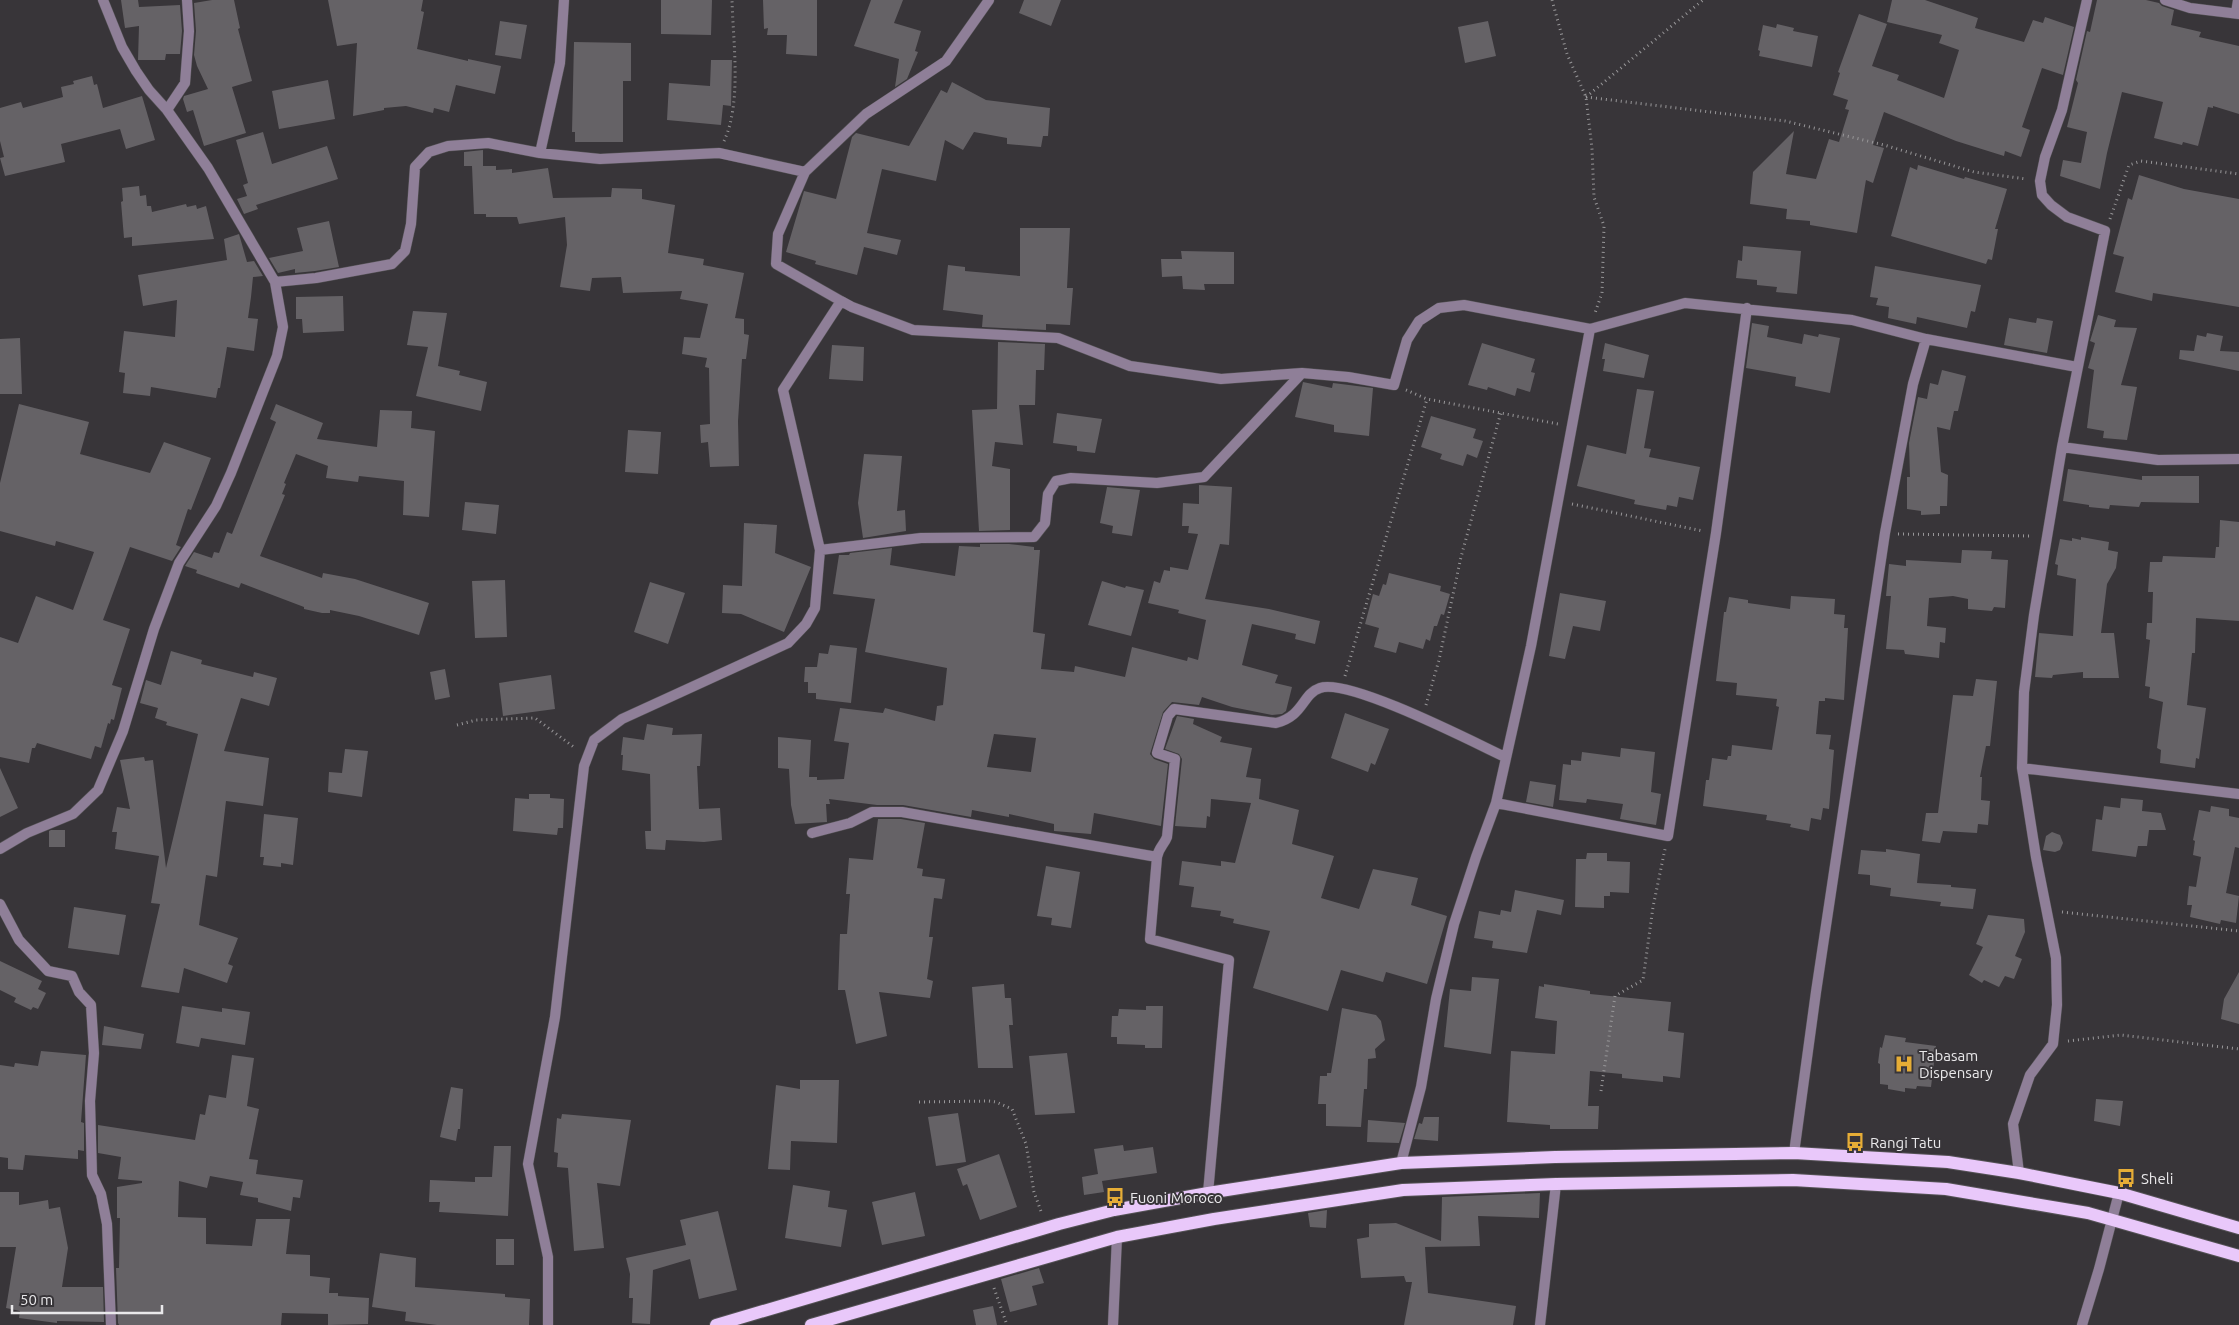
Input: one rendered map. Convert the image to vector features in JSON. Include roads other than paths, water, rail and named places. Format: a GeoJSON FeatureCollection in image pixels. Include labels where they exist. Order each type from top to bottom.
{"type":"FeatureCollection","features":[{"type":"Feature","properties":{"kind":"main road"},"geometry":{"type":"LineString","coordinates":[[716,1325],[1059,1224],[1114,1210],[1208,1192],[1401,1163],[1555,1157],[1794,1153],[1948,1162],[2018,1173],[2119,1193],[2239,1228]]}},
{"type":"Feature","properties":{"kind":"main road"},"geometry":{"type":"LineString","coordinates":[[811,1325],[1117,1237],[1214,1219],[1403,1190],[1556,1184],[1793,1180],[1946,1189],[2060,1208],[2111,1220],[2239,1256]]}},
{"type":"Feature","properties":{"kind":"street"},"geometry":{"type":"LineString","coordinates":[[0,849],[27,833],[73,814],[98,790],[123,731],[154,629],[179,564],[216,506],[278,356],[283,327],[275,282],[225,195],[167,110],[149,90],[136,71],[122,47],[102,0]]}},
{"type":"Feature","properties":{"kind":"street"},"geometry":{"type":"LineString","coordinates":[[167,110],[185,83],[189,31],[187,0]]}},
{"type":"Feature","properties":{"kind":"street"},"geometry":{"type":"LineString","coordinates":[[540,153],[560,63],[564,0]]}},
{"type":"Feature","properties":{"kind":"street"},"geometry":{"type":"LineString","coordinates":[[989,0],[946,61],[866,114],[805,172],[778,234],[776,264],[852,307],[913,330],[1058,338],[1130,366],[1222,379],[1302,373],[1348,377],[1394,385],[1407,340],[1419,321],[1439,308],[1464,305],[1590,329],[1685,303],[1747,308],[1852,320],[1926,339],[2077,367]]}},
{"type":"Feature","properties":{"kind":"street"},"geometry":{"type":"LineString","coordinates":[[2018,1173],[2013,1124],[2030,1075],[2053,1044],[2057,1005],[2056,958],[2036,857],[2022,768],[2024,692],[2034,615],[2062,447],[2105,231],[2067,217],[2051,205],[2042,195],[2040,182],[2045,157],[2062,110],[2087,0]]}},
{"type":"Feature","properties":{"kind":"street"},"geometry":{"type":"LineString","coordinates":[[2165,0],[2190,8],[2238,14],[2238,0]]}},
{"type":"Feature","properties":{"kind":"street"},"geometry":{"type":"LineString","coordinates":[[275,282],[316,278],[392,264],[405,251],[411,224],[415,167],[429,152],[448,146],[488,142],[540,153],[600,159],[719,153],[805,172]]}},
{"type":"Feature","properties":{"kind":"street"},"geometry":{"type":"LineString","coordinates":[[548,1325],[548,1257],[528,1164],[555,1017],[584,766],[594,740],[622,719],[788,644],[806,624],[815,608],[820,550],[783,390],[840,300]]}},
{"type":"Feature","properties":{"kind":"street"},"geometry":{"type":"LineString","coordinates":[[1496,803],[1668,836],[1716,533],[1747,308]]}},
{"type":"Feature","properties":{"kind":"street"},"geometry":{"type":"LineString","coordinates":[[1401,1163],[1422,1087],[1436,999],[1454,924],[1496,803],[1530,646],[1590,329]]}},
{"type":"Feature","properties":{"kind":"street"},"geometry":{"type":"LineString","coordinates":[[1794,1153],[1816,992],[1885,534],[1912,384],[1926,339]]}},
{"type":"Feature","properties":{"kind":"street"},"geometry":{"type":"LineString","coordinates":[[820,550],[921,538],[1034,537],[1044,523],[1048,494],[1056,481],[1070,478],[1156,483],[1204,477],[1302,373]]}},
{"type":"Feature","properties":{"kind":"street"},"geometry":{"type":"LineString","coordinates":[[2062,447],[2158,460],[2239,459]]}},
{"type":"Feature","properties":{"kind":"street"},"geometry":{"type":"LineString","coordinates":[[1208,1192],[1229,960],[1150,939],[1157,857],[1160,847],[1165,843],[1167,837],[1175,759],[1157,753],[1168,716],[1174,709],[1276,723],[1288,720],[1313,692],[1321,687],[1342,688],[1423,718],[1505,757]]}},
{"type":"Feature","properties":{"kind":"street"},"geometry":{"type":"LineString","coordinates":[[2022,768],[2239,794]]}},
{"type":"Feature","properties":{"kind":"street"},"geometry":{"type":"LineString","coordinates":[[812,833],[850,823],[872,812],[902,812],[1157,857]]}},
{"type":"Feature","properties":{"kind":"street"},"geometry":{"type":"LineString","coordinates":[[0,904],[19,940],[48,971],[72,976],[79,992],[91,1005],[94,1053],[90,1101],[92,1175],[101,1194],[107,1224],[111,1325]]}},
{"type":"Feature","properties":{"kind":"street"},"geometry":{"type":"LineString","coordinates":[[1540,1325],[1556,1184]]}},
{"type":"Feature","properties":{"kind":"street"},"geometry":{"type":"LineString","coordinates":[[2082,1325],[2099,1270],[2119,1193]]}},
{"type":"Feature","properties":{"kind":"street"},"geometry":{"type":"LineString","coordinates":[[1113,1325],[1117,1237]]}},
{"type":"Feature","properties":{"kind":"place","name":"Tabasam Dispensary"},"geometry":{"type":"Point","coordinates":[1904,1064]}},
{"type":"Feature","properties":{"kind":"place","name":"Rangi Tatu"},"geometry":{"type":"Point","coordinates":[1855,1142]}},
{"type":"Feature","properties":{"kind":"place","name":"Sheli"},"geometry":{"type":"Point","coordinates":[2126,1178]}},
{"type":"Feature","properties":{"kind":"place","name":"Fuoni Moroco"},"geometry":{"type":"Point","coordinates":[1115,1197]}}]}
